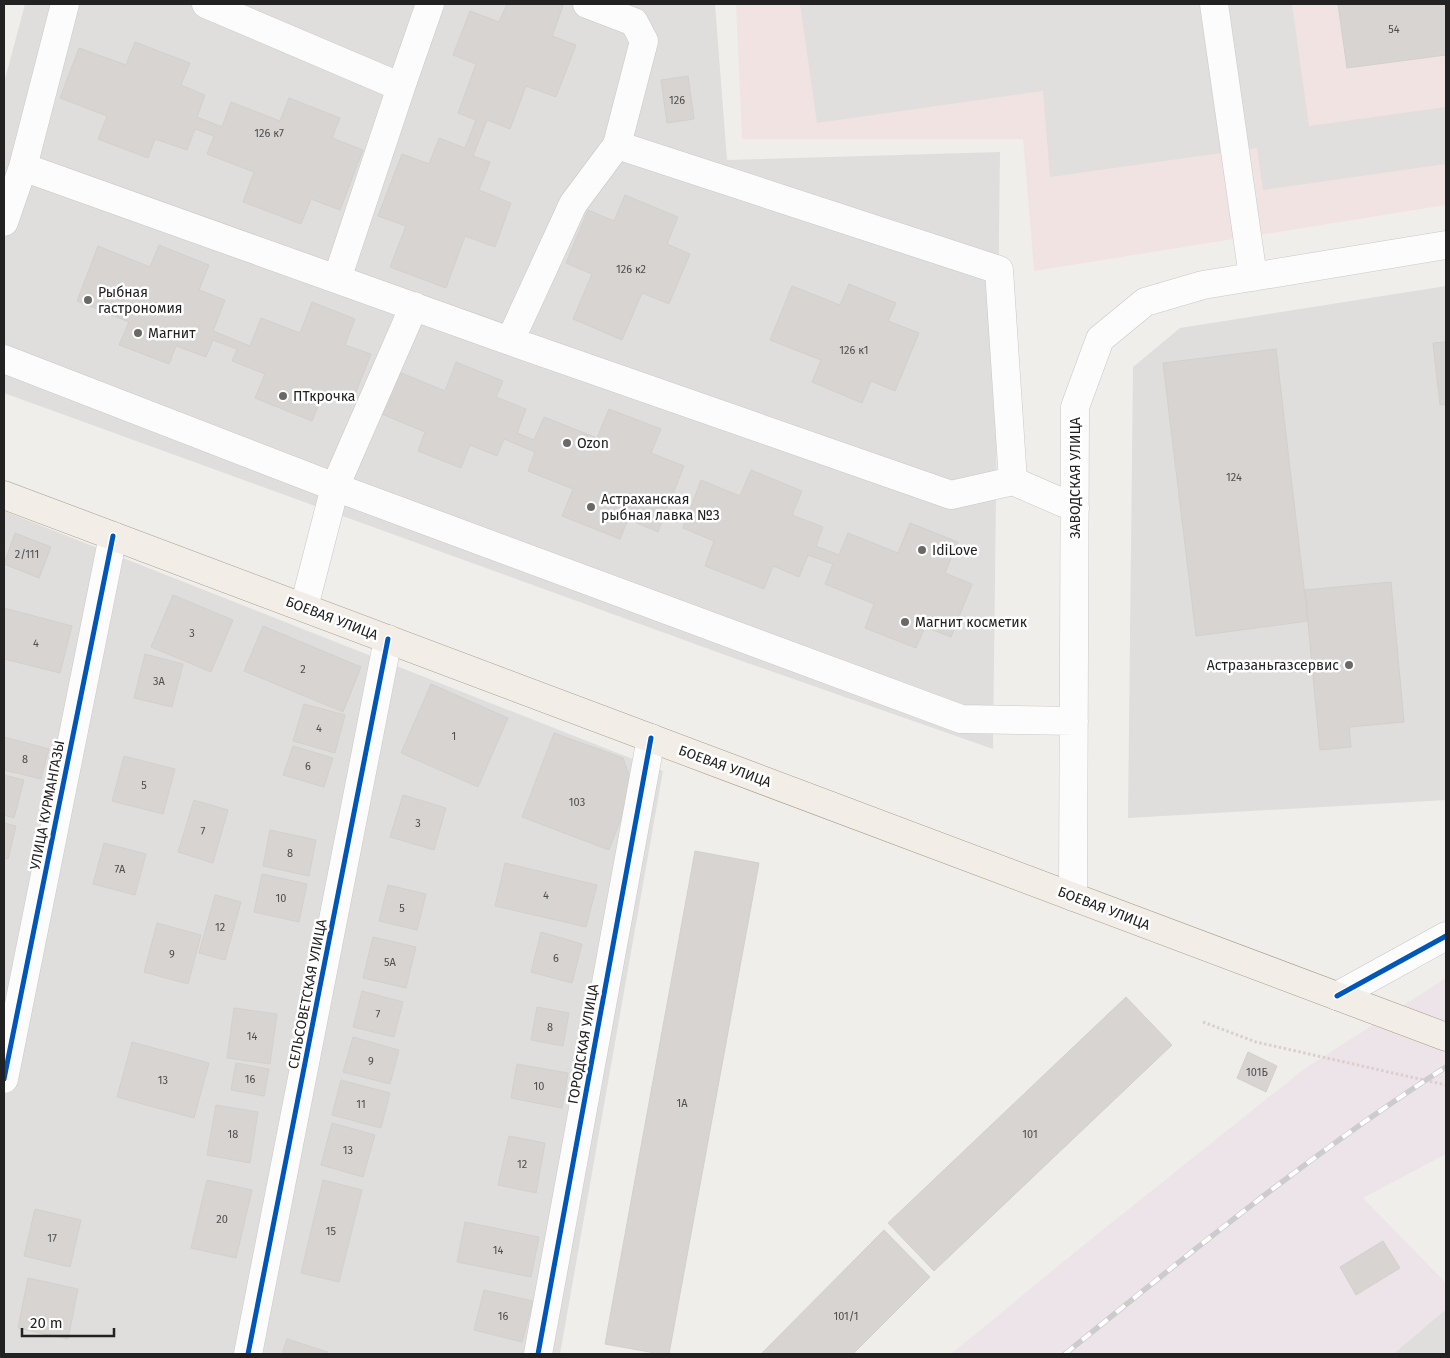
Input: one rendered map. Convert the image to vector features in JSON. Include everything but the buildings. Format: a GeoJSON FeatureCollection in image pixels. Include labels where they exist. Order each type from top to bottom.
{"type":"FeatureCollection","features":[{"type":"Feature","properties":{"kind":"main road","name":"БОЕВАЯ УЛИЦА"},"geometry":{"type":"LineString","coordinates":[[4,495],[1446,1037]]}},
{"type":"Feature","properties":{"kind":"street"},"geometry":{"type":"LineString","coordinates":[[4,222],[23,166],[65,4]]}},
{"type":"Feature","properties":{"kind":"street"},"geometry":{"type":"LineString","coordinates":[[206,4],[402,87]]}},
{"type":"Feature","properties":{"kind":"street"},"geometry":{"type":"LineString","coordinates":[[337,279],[430,4]]}},
{"type":"Feature","properties":{"kind":"street"},"geometry":{"type":"LineString","coordinates":[[510,341],[573,204],[617,145],[644,41],[634,22],[588,4]]}},
{"type":"Feature","properties":{"kind":"street"},"geometry":{"type":"LineString","coordinates":[[1214,4],[1253,277]]}},
{"type":"Feature","properties":{"kind":"street"},"geometry":{"type":"LineString","coordinates":[[617,145],[999,270],[1013,481]]}},
{"type":"Feature","properties":{"kind":"street"},"geometry":{"type":"LineString","coordinates":[[23,166],[510,341],[951,495],[1013,481],[1075,508]]}},
{"type":"Feature","properties":{"kind":"street","name":"ЗАВОДСКАЯ УЛИЦА"},"geometry":{"type":"LineString","coordinates":[[1073,897],[1075,407],[1100,340],[1145,302],[1203,285],[1446,245]]}},
{"type":"Feature","properties":{"kind":"street"},"geometry":{"type":"LineString","coordinates":[[304,607],[335,487],[414,306]]}},
{"type":"Feature","properties":{"kind":"street"},"geometry":{"type":"LineString","coordinates":[[4,358],[335,487],[961,719],[1074,721]]}},
{"type":"Feature","properties":{"kind":"street","name":"УЛИЦА КУРМАНГАЗЫ"},"geometry":{"type":"LineString","coordinates":[[4,1079],[113,536]]}},
{"type":"Feature","properties":{"kind":"street","name":"СЕЛЬСОВЕТСКАЯ УЛИЦА"},"geometry":{"type":"LineString","coordinates":[[248,1354],[388,639]]}},
{"type":"Feature","properties":{"kind":"street","name":"ГОРОДСКАЯ УЛИЦА"},"geometry":{"type":"LineString","coordinates":[[538,1354],[650,738]]}},
{"type":"Feature","properties":{"kind":"street"},"geometry":{"type":"LineString","coordinates":[[1337,996],[1446,936]]}},
{"type":"Feature","properties":{"kind":"path"},"geometry":{"type":"LineString","coordinates":[[1202,1022],[1256,1042],[1446,1085]]}},
{"type":"Feature","properties":{"kind":"shaded area"},"geometry":{"type":"Polygon","coordinates":[[[25,4],[715,4],[727,160],[1000,152],[993,749],[739,660],[4,393],[4,83],[25,4]]]}},
{"type":"Feature","properties":{"kind":"shaded area"},"geometry":{"type":"Polygon","coordinates":[[[736,4],[1446,4],[1446,205],[1034,271],[1023,139],[742,139],[736,4]]]}},
{"type":"Feature","properties":{"kind":"shaded area"},"geometry":{"type":"Polygon","coordinates":[[[800,4],[1292,4],[1309,126],[1446,107],[1446,164],[1263,190],[1257,148],[1050,177],[1043,91],[817,123],[800,4]]]}},
{"type":"Feature","properties":{"kind":"shaded area"},"geometry":{"type":"Polygon","coordinates":[[[1446,286],[1446,800],[1128,818],[1133,367],[1180,328],[1446,286]]]}},
{"type":"Feature","properties":{"kind":"shaded area"},"geometry":{"type":"Polygon","coordinates":[[[4,511],[663,771],[560,1354],[4,1354],[4,511]]]}},
{"type":"Feature","properties":{"kind":"shaded area"},"geometry":{"type":"Polygon","coordinates":[[[1446,978],[1446,1154],[1363,1198],[1446,1283],[1446,1309],[1393,1354],[951,1354],[1304,1069],[1446,978]]]}},
{"type":"Feature","properties":{"kind":"shaded area"},"geometry":{"type":"Polygon","coordinates":[[[1446,1309],[1446,1354],[1393,1354],[1446,1309]]]}},
{"type":"Feature","properties":{"kind":"railway"},"geometry":{"type":"LineString","coordinates":[[1065,1354],[1251,1205],[1347,1134],[1446,1067]]}},
{"type":"Feature","properties":{"kind":"cycle path"},"geometry":{"type":"LineString","coordinates":[[4,1079],[113,536]]}},
{"type":"Feature","properties":{"kind":"cycle path"},"geometry":{"type":"LineString","coordinates":[[248,1354],[388,639]]}},
{"type":"Feature","properties":{"kind":"cycle path"},"geometry":{"type":"LineString","coordinates":[[538,1354],[651,738]]}},
{"type":"Feature","properties":{"kind":"cycle path"},"geometry":{"type":"LineString","coordinates":[[1337,996],[1446,936]]}},
{"type":"Feature","properties":{"kind":"place","name":"Рыбная гастрономия"},"geometry":{"type":"Point","coordinates":[88,300]}},
{"type":"Feature","properties":{"kind":"place","name":"Магнит"},"geometry":{"type":"Point","coordinates":[138,333]}},
{"type":"Feature","properties":{"kind":"place","name":"ПТкрочка"},"geometry":{"type":"Point","coordinates":[283,396]}},
{"type":"Feature","properties":{"kind":"place","name":"Ozon"},"geometry":{"type":"Point","coordinates":[567,443]}},
{"type":"Feature","properties":{"kind":"place","name":"Астраханская рыбная лавка №3"},"geometry":{"type":"Point","coordinates":[591,507]}},
{"type":"Feature","properties":{"kind":"place","name":"IdiLove"},"geometry":{"type":"Point","coordinates":[922,550]}},
{"type":"Feature","properties":{"kind":"place","name":"Магнит косметик"},"geometry":{"type":"Point","coordinates":[905,622]}},
{"type":"Feature","properties":{"kind":"place","name":"Астразаньгазсервис"},"geometry":{"type":"Point","coordinates":[1349,665]}}]}
